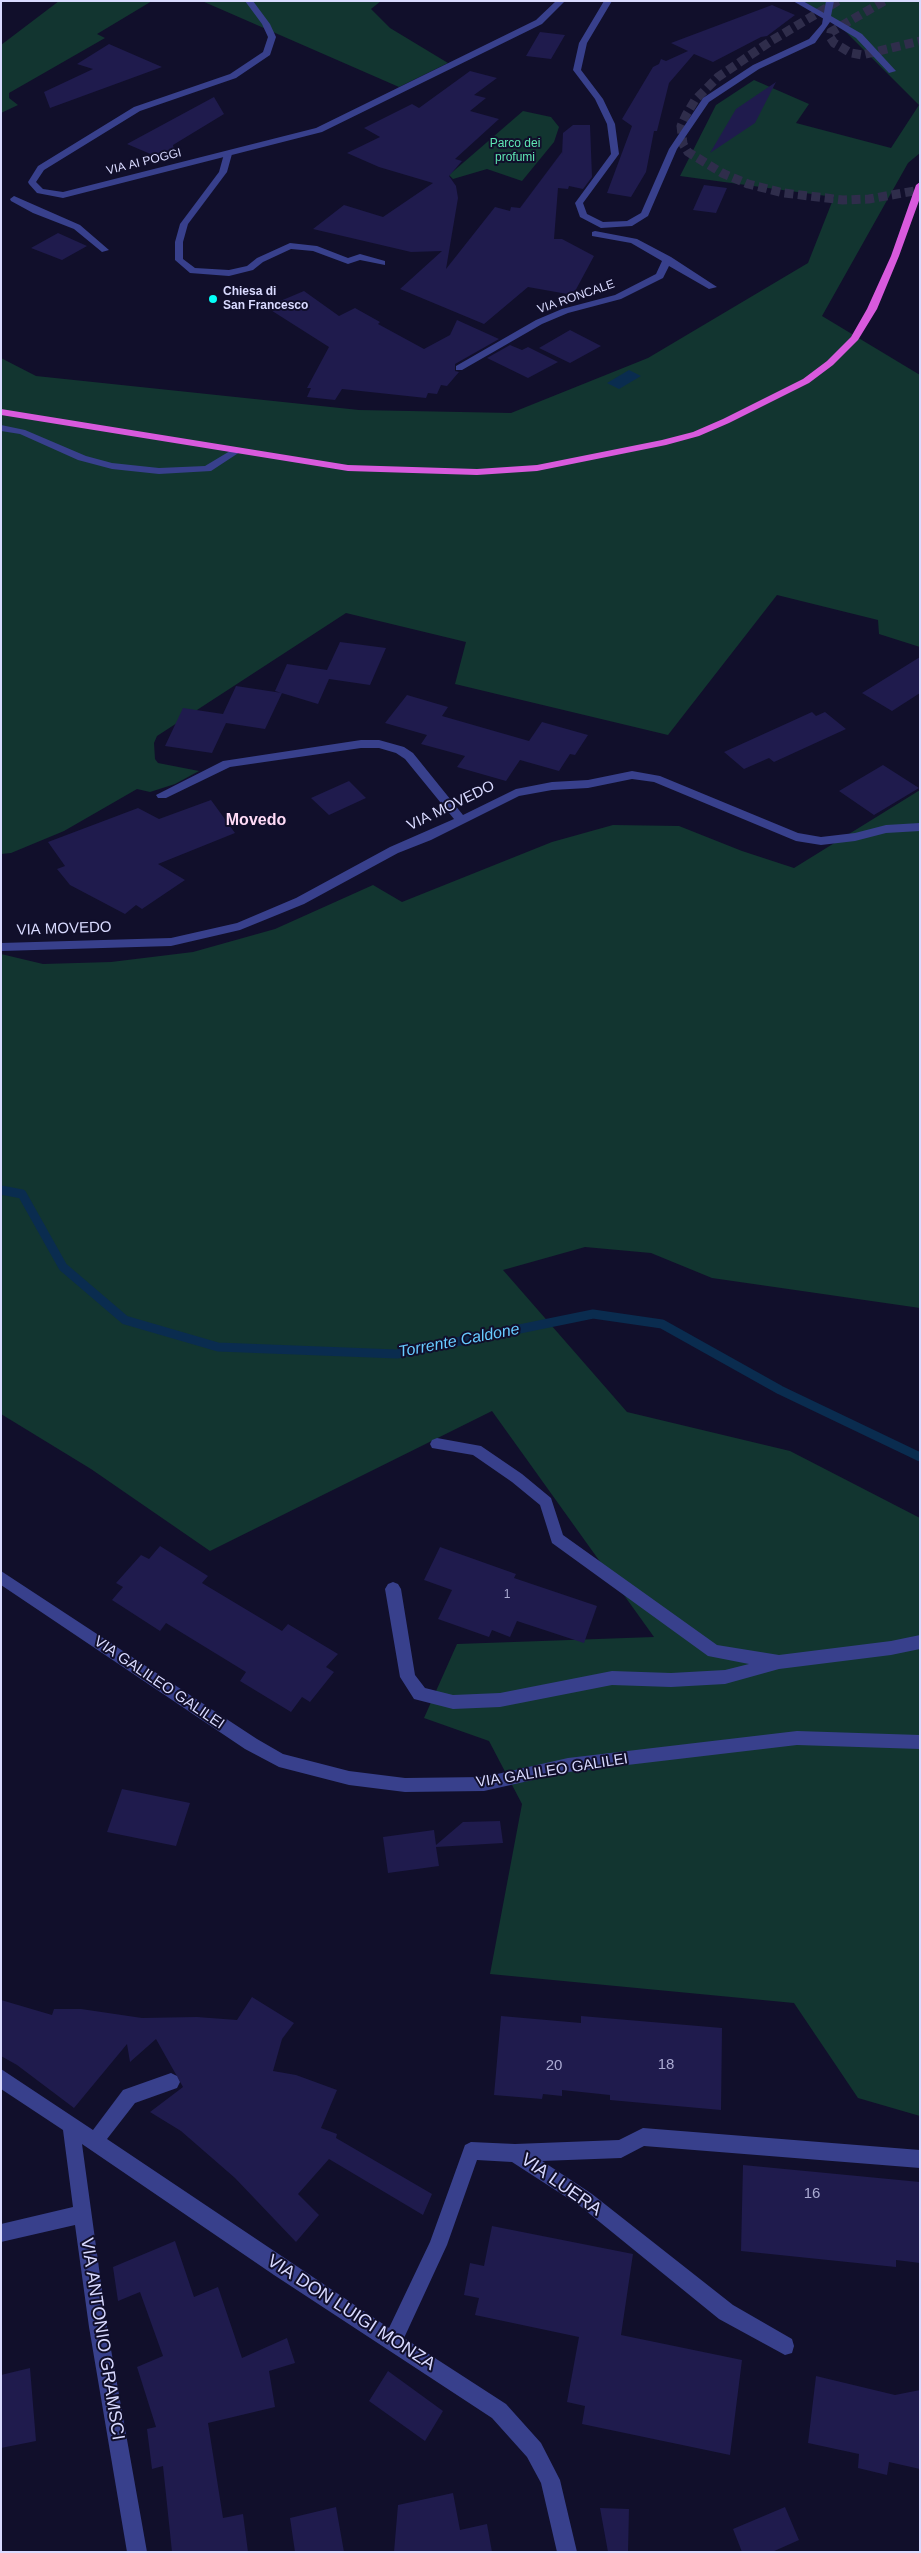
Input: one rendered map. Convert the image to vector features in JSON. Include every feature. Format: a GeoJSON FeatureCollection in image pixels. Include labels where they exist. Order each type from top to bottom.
{"type":"FeatureCollection","features":[{"type":"Feature","properties":{"kind":"highway"},"geometry":{"type":"LineString","coordinates":[[1,412],[348,468],[477,472],[537,468],[596,458],[696,434],[806,381],[830,363],[855,338],[872,309],[895,256],[920,185]]}},
{"type":"Feature","properties":{"kind":"street"},"geometry":{"type":"LineString","coordinates":[[105,250],[77,227],[36,211],[14,199],[33,193],[32,182],[42,168],[138,109],[233,76],[267,53],[272,37],[266,24],[249,1]]}},
{"type":"Feature","properties":{"kind":"street","name":"VIA AI POGGI"},"geometry":{"type":"LineString","coordinates":[[33,193],[63,195],[320,130],[539,22],[561,1]]}},
{"type":"Feature","properties":{"kind":"street"},"geometry":{"type":"LineString","coordinates":[[608,1],[583,43],[577,70],[600,99],[611,124],[615,154],[579,203],[583,215],[600,225],[628,224],[645,214],[673,149],[706,100],[756,68],[812,41],[826,24],[830,1]]}},
{"type":"Feature","properties":{"kind":"street"},"geometry":{"type":"LineString","coordinates":[[798,1],[859,36],[892,71]]}},
{"type":"Feature","properties":{"kind":"street"},"geometry":{"type":"LineString","coordinates":[[228,154],[223,172],[184,224],[179,242],[179,260],[193,270],[229,273],[250,268],[260,260],[290,246],[314,248],[348,261],[360,256],[382,263]]}},
{"type":"Feature","properties":{"kind":"street"},"geometry":{"type":"LineString","coordinates":[[612,225],[612,236]]}},
{"type":"Feature","properties":{"kind":"street"},"geometry":{"type":"LineString","coordinates":[[595,234],[634,241],[668,259],[712,287]]}},
{"type":"Feature","properties":{"kind":"street","name":"VIA RONCALE"},"geometry":{"type":"LineString","coordinates":[[459,368],[539,322],[565,311],[618,297],[660,276],[668,259]]}},
{"type":"Feature","properties":{"kind":"street"},"geometry":{"type":"LineString","coordinates":[[1,428],[22,432],[56,444],[82,458],[112,466],[159,470],[207,469],[238,450]]}},
{"type":"Feature","properties":{"kind":"street"},"geometry":{"type":"LineString","coordinates":[[162,795],[227,764],[360,744],[379,744],[400,750],[409,756],[460,819]]}},
{"type":"Feature","properties":{"kind":"street","name":"VIA MOVEDO"},"geometry":{"type":"LineString","coordinates":[[1,947],[171,942],[240,926],[300,901],[394,850],[516,793],[552,786],[588,784],[632,775],[656,779],[796,837],[821,841],[886,829],[920,827]]}},
{"type":"Feature","properties":{"kind":"street"},"geometry":{"type":"LineString","coordinates":[[437,1444],[476,1450],[517,1478],[546,1502],[558,1538],[712,1651],[779,1662]]}},
{"type":"Feature","properties":{"kind":"street","name":"VIA GALILEO GALILEI"},"geometry":{"type":"LineString","coordinates":[[1,1577],[251,1744],[279,1760],[349,1778],[405,1785],[484,1784],[568,1765],[797,1738],[920,1742]]}},
{"type":"Feature","properties":{"kind":"street"},"geometry":{"type":"LineString","coordinates":[[393,1589],[408,1677],[420,1694],[453,1702],[500,1700],[612,1678],[671,1680],[725,1677],[779,1662],[891,1648],[920,1642]]}},
{"type":"Feature","properties":{"kind":"street"},"geometry":{"type":"LineString","coordinates":[[1,2078],[71,2125]]}},
{"type":"Feature","properties":{"kind":"street"},"geometry":{"type":"LineString","coordinates":[[94,2141],[129,2096],[171,2082]]}},
{"type":"Feature","properties":{"kind":"street","name":"VIA DON LUIGI MONZA"},"geometry":{"type":"LineString","coordinates":[[71,2125],[498,2411],[534,2450],[550,2480],[567,2552]]}},
{"type":"Feature","properties":{"kind":"street","name":"VIA ANTONIO GRAMSCI"},"geometry":{"type":"LineString","coordinates":[[71,2125],[98,2327],[137,2552]]}},
{"type":"Feature","properties":{"kind":"street"},"geometry":{"type":"LineString","coordinates":[[515,2153],[621,2149],[643,2137],[920,2159]]}},
{"type":"Feature","properties":{"kind":"street","name":"VIA LUERA"},"geometry":{"type":"LineString","coordinates":[[393,2341],[438,2245],[471,2151],[515,2153],[586,2200],[726,2312],[785,2346]]}},
{"type":"Feature","properties":{"kind":"street"},"geometry":{"type":"LineString","coordinates":[[1,2233],[83,2214]]}},
{"type":"Feature","properties":{"kind":"green space"},"geometry":{"type":"Polygon","coordinates":[[[59,1],[152,1],[97,34],[105,38],[9,93],[9,98],[18,105],[1,113],[1,45],[59,1]]]}},
{"type":"Feature","properties":{"kind":"green space"},"geometry":{"type":"Polygon","coordinates":[[[202,1],[381,1],[371,9],[390,28],[448,63],[399,87],[202,1]]]}},
{"type":"Feature","properties":{"kind":"green space"},"geometry":{"type":"Polygon","coordinates":[[[803,1],[920,1],[920,153],[908,163],[822,316],[920,375],[920,647],[879,634],[878,620],[777,595],[668,735],[455,684],[466,642],[346,613],[157,736],[154,743],[155,759],[158,763],[199,771],[175,784],[150,792],[137,789],[64,831],[11,853],[1,854],[1,358],[36,376],[359,410],[511,413],[648,358],[808,263],[834,197],[680,176],[716,105],[754,80],[809,104],[796,123],[891,148],[919,105],[833,19],[803,1]]]}},
{"type":"Feature","properties":{"kind":"green space","name":"Parco dei profumi"},"geometry":{"type":"Polygon","coordinates":[[[523,111],[551,117],[559,127],[554,142],[522,181],[487,169],[453,179],[449,175],[523,111]]]}},
{"type":"Feature","properties":{"kind":"green space"},"geometry":{"type":"Polygon","coordinates":[[[920,790],[920,1308],[712,1278],[651,1253],[585,1247],[503,1270],[627,1412],[790,1451],[920,1518],[920,2116],[858,2098],[794,2003],[490,1974],[522,1804],[489,1741],[424,1718],[457,1644],[654,1637],[492,1411],[210,1551],[91,1469],[1,1414],[1,954],[43,964],[111,962],[193,952],[275,929],[373,885],[402,902],[552,842],[613,825],[679,826],[742,851],[794,868],[920,790]]]}},
{"type":"Feature","properties":{"kind":"water"},"geometry":{"type":"Polygon","coordinates":[[[629,370],[641,376],[619,389],[607,383],[629,370]]]}},
{"type":"Feature","properties":{"kind":"building"},"geometry":{"type":"Polygon","coordinates":[[[772,5],[795,15],[767,36],[761,37],[713,62],[694,54],[669,83],[657,131],[654,131],[646,172],[631,197],[607,193],[632,126],[622,119],[653,67],[659,64],[661,59],[666,61],[688,51],[671,43],[772,5]]]}},
{"type":"Feature","properties":{"kind":"building"},"geometry":{"type":"Polygon","coordinates":[[[540,32],[565,35],[551,59],[526,56],[540,32]]]}},
{"type":"Feature","properties":{"kind":"building"},"geometry":{"type":"Polygon","coordinates":[[[109,44],[162,67],[50,108],[44,92],[93,69],[77,64],[109,44]]]}},
{"type":"Feature","properties":{"kind":"building"},"geometry":{"type":"Polygon","coordinates":[[[470,71],[497,78],[474,95],[486,98],[470,111],[499,119],[455,159],[462,161],[449,176],[456,186],[458,198],[446,269],[495,207],[510,211],[511,207],[520,208],[562,152],[562,155],[563,133],[573,125],[590,125],[592,177],[583,189],[569,186],[568,189],[558,188],[554,239],[562,239],[594,256],[573,295],[528,287],[484,324],[400,289],[442,251],[411,252],[313,229],[344,205],[383,217],[433,183],[379,167],[347,153],[380,137],[364,128],[412,104],[419,108],[470,71]]]}},
{"type":"Feature","properties":{"kind":"building"},"geometry":{"type":"Polygon","coordinates":[[[776,82],[755,123],[710,153],[736,109],[776,82]]]}},
{"type":"Feature","properties":{"kind":"building"},"geometry":{"type":"Polygon","coordinates":[[[214,97],[224,114],[173,145],[174,150],[160,158],[127,144],[214,97]]]}},
{"type":"Feature","properties":{"kind":"building"},"geometry":{"type":"Polygon","coordinates":[[[704,185],[727,188],[716,213],[693,210],[704,185]]]}},
{"type":"Feature","properties":{"kind":"building"},"geometry":{"type":"Polygon","coordinates":[[[58,233],[87,246],[62,260],[31,248],[58,233]]]}},
{"type":"Feature","properties":{"kind":"building"},"geometry":{"type":"Polygon","coordinates":[[[304,291],[339,316],[355,308],[380,322],[378,324],[424,349],[450,335],[457,320],[499,339],[455,364],[455,371],[459,372],[447,386],[441,385],[437,394],[428,393],[426,398],[342,389],[335,400],[307,397],[311,388],[307,388],[329,347],[266,307],[304,291]]]}},
{"type":"Feature","properties":{"kind":"building"},"geometry":{"type":"Polygon","coordinates":[[[570,330],[601,346],[570,363],[539,348],[570,330]]]}},
{"type":"Feature","properties":{"kind":"building"},"geometry":{"type":"Polygon","coordinates":[[[510,345],[522,350],[528,347],[558,362],[528,378],[487,358],[510,345]]]}},
{"type":"Feature","properties":{"kind":"building"},"geometry":{"type":"Polygon","coordinates":[[[340,642],[386,648],[370,685],[329,679],[318,704],[275,691],[287,664],[327,670],[340,642]]]}},
{"type":"Feature","properties":{"kind":"building"},"geometry":{"type":"Polygon","coordinates":[[[920,657],[920,693],[892,711],[862,693],[920,657]]]}},
{"type":"Feature","properties":{"kind":"building"},"geometry":{"type":"Polygon","coordinates":[[[236,686],[282,693],[265,729],[226,723],[212,753],[165,746],[183,708],[223,714],[236,686]]]}},
{"type":"Feature","properties":{"kind":"building"},"geometry":{"type":"Polygon","coordinates":[[[407,695],[448,707],[442,716],[529,741],[542,722],[588,735],[575,755],[570,754],[559,771],[520,760],[506,781],[457,767],[465,756],[421,744],[427,735],[385,723],[407,695]]]}},
{"type":"Feature","properties":{"kind":"building"},"geometry":{"type":"Polygon","coordinates":[[[812,712],[816,716],[825,712],[846,729],[774,762],[769,758],[744,769],[724,752],[812,712]]]}},
{"type":"Feature","properties":{"kind":"building"},"geometry":{"type":"Polygon","coordinates":[[[883,765],[919,788],[874,815],[839,791],[883,765]]]}},
{"type":"Feature","properties":{"kind":"building"},"geometry":{"type":"Polygon","coordinates":[[[349,781],[366,798],[329,815],[311,798],[349,781]]]}},
{"type":"Feature","properties":{"kind":"building"},"geometry":{"type":"Polygon","coordinates":[[[211,800],[235,833],[158,864],[185,880],[142,909],[136,905],[125,914],[70,885],[57,869],[65,866],[48,842],[138,808],[159,819],[211,800]]]}},
{"type":"Feature","properties":{"kind":"building"},"geometry":{"type":"Polygon","coordinates":[[[160,1546],[208,1576],[202,1583],[282,1631],[288,1624],[338,1654],[326,1667],[334,1672],[310,1702],[302,1697],[291,1712],[240,1681],[246,1672],[166,1623],[160,1631],[112,1600],[123,1587],[116,1583],[141,1555],[149,1559],[160,1546]]]}},
{"type":"Feature","properties":{"kind":"building"},"geometry":{"type":"Polygon","coordinates":[[[440,1547],[516,1574],[514,1578],[597,1606],[584,1643],[517,1621],[510,1637],[492,1630],[489,1637],[438,1619],[452,1590],[424,1580],[440,1547]]]}},
{"type":"Feature","properties":{"kind":"building"},"geometry":{"type":"Polygon","coordinates":[[[122,1789],[190,1803],[176,1846],[107,1832],[122,1789]]]}},
{"type":"Feature","properties":{"kind":"building"},"geometry":{"type":"Polygon","coordinates":[[[500,1821],[503,1843],[436,1847],[439,1866],[388,1873],[383,1837],[434,1830],[436,1845],[463,1822],[500,1821]]]}},
{"type":"Feature","properties":{"kind":"building"},"geometry":{"type":"Polygon","coordinates":[[[252,1997],[294,2023],[282,2039],[273,2071],[296,2075],[337,2090],[321,2128],[337,2134],[336,2138],[432,2194],[423,2215],[329,2159],[298,2194],[319,2215],[296,2242],[235,2178],[181,2131],[150,2112],[183,2087],[156,2039],[130,2062],[127,2044],[74,2108],[17,2065],[1,2056],[1,2000],[52,2015],[54,2009],[81,2009],[142,2018],[197,2017],[237,2020],[252,1997]]]}},
{"type":"Feature","properties":{"kind":"building"},"geometry":{"type":"Polygon","coordinates":[[[501,2016],[581,2023],[581,2016],[722,2028],[721,2110],[610,2100],[610,2095],[562,2090],[562,2096],[543,2094],[542,2099],[494,2095],[501,2016]]]}},
{"type":"Feature","properties":{"kind":"building"},"geometry":{"type":"Polygon","coordinates":[[[743,2165],[920,2182],[920,2263],[896,2260],[896,2267],[741,2251],[743,2165]]]}},
{"type":"Feature","properties":{"kind":"building"},"geometry":{"type":"Polygon","coordinates":[[[492,2226],[633,2254],[621,2335],[742,2360],[730,2455],[582,2424],[585,2406],[567,2402],[579,2337],[475,2315],[479,2298],[464,2295],[470,2263],[484,2266],[492,2226]]]}},
{"type":"Feature","properties":{"kind":"building"},"geometry":{"type":"Polygon","coordinates":[[[175,2241],[194,2297],[218,2287],[242,2358],[287,2338],[295,2363],[269,2371],[275,2407],[208,2423],[223,2518],[243,2514],[248,2552],[172,2552],[163,2466],[152,2469],[147,2429],[156,2427],[137,2367],[163,2356],[140,2292],[118,2301],[113,2267],[175,2241]]]}},
{"type":"Feature","properties":{"kind":"building"},"geometry":{"type":"Polygon","coordinates":[[[30,2368],[36,2441],[1,2448],[1,2375],[30,2368]]]}},
{"type":"Feature","properties":{"kind":"building"},"geometry":{"type":"Polygon","coordinates":[[[388,2371],[443,2411],[425,2441],[369,2401],[388,2371]]]}},
{"type":"Feature","properties":{"kind":"building"},"geometry":{"type":"Polygon","coordinates":[[[816,2376],[895,2395],[920,2390],[920,2469],[889,2462],[887,2475],[858,2468],[859,2454],[808,2443],[816,2376]]]}},
{"type":"Feature","properties":{"kind":"building"},"geometry":{"type":"Polygon","coordinates":[[[453,2493],[460,2530],[487,2524],[492,2552],[394,2552],[398,2505],[453,2493]]]}},
{"type":"Feature","properties":{"kind":"building"},"geometry":{"type":"Polygon","coordinates":[[[336,2507],[344,2552],[295,2552],[290,2518],[336,2507]]]}},
{"type":"Feature","properties":{"kind":"building"},"geometry":{"type":"Polygon","coordinates":[[[785,2507],[799,2540],[772,2552],[742,2552],[733,2529],[785,2507]]]}},
{"type":"Feature","properties":{"kind":"building"},"geometry":{"type":"Polygon","coordinates":[[[600,2508],[629,2509],[628,2552],[608,2552],[600,2508]]]}},
{"type":"Feature","properties":{"kind":"waterway","name":"Torrente Caldone"},"geometry":{"type":"LineString","coordinates":[[1,1190],[22,1194],[63,1267],[125,1320],[218,1347],[397,1354],[593,1314],[662,1324],[780,1390],[920,1457]]}},
{"type":"Feature","properties":{"kind":"tunnel"},"geometry":{"type":"LineString","coordinates":[[838,1],[771,41],[718,77],[695,100],[686,115],[681,126],[683,144],[688,152],[722,173],[748,184],[784,193],[843,200],[869,199],[920,190]]}},
{"type":"Feature","properties":{"kind":"tunnel"},"geometry":{"type":"LineString","coordinates":[[884,1],[831,32],[830,37],[834,43],[851,53],[862,55],[920,41]]}},
{"type":"Feature","properties":{"kind":"place","name":"Chiesa di San Francesco"},"geometry":{"type":"Point","coordinates":[213,299]}},
{"type":"Feature","properties":{"kind":"district","name":"Movedo"},"geometry":{"type":"Point","coordinates":[256,821]}}]}
